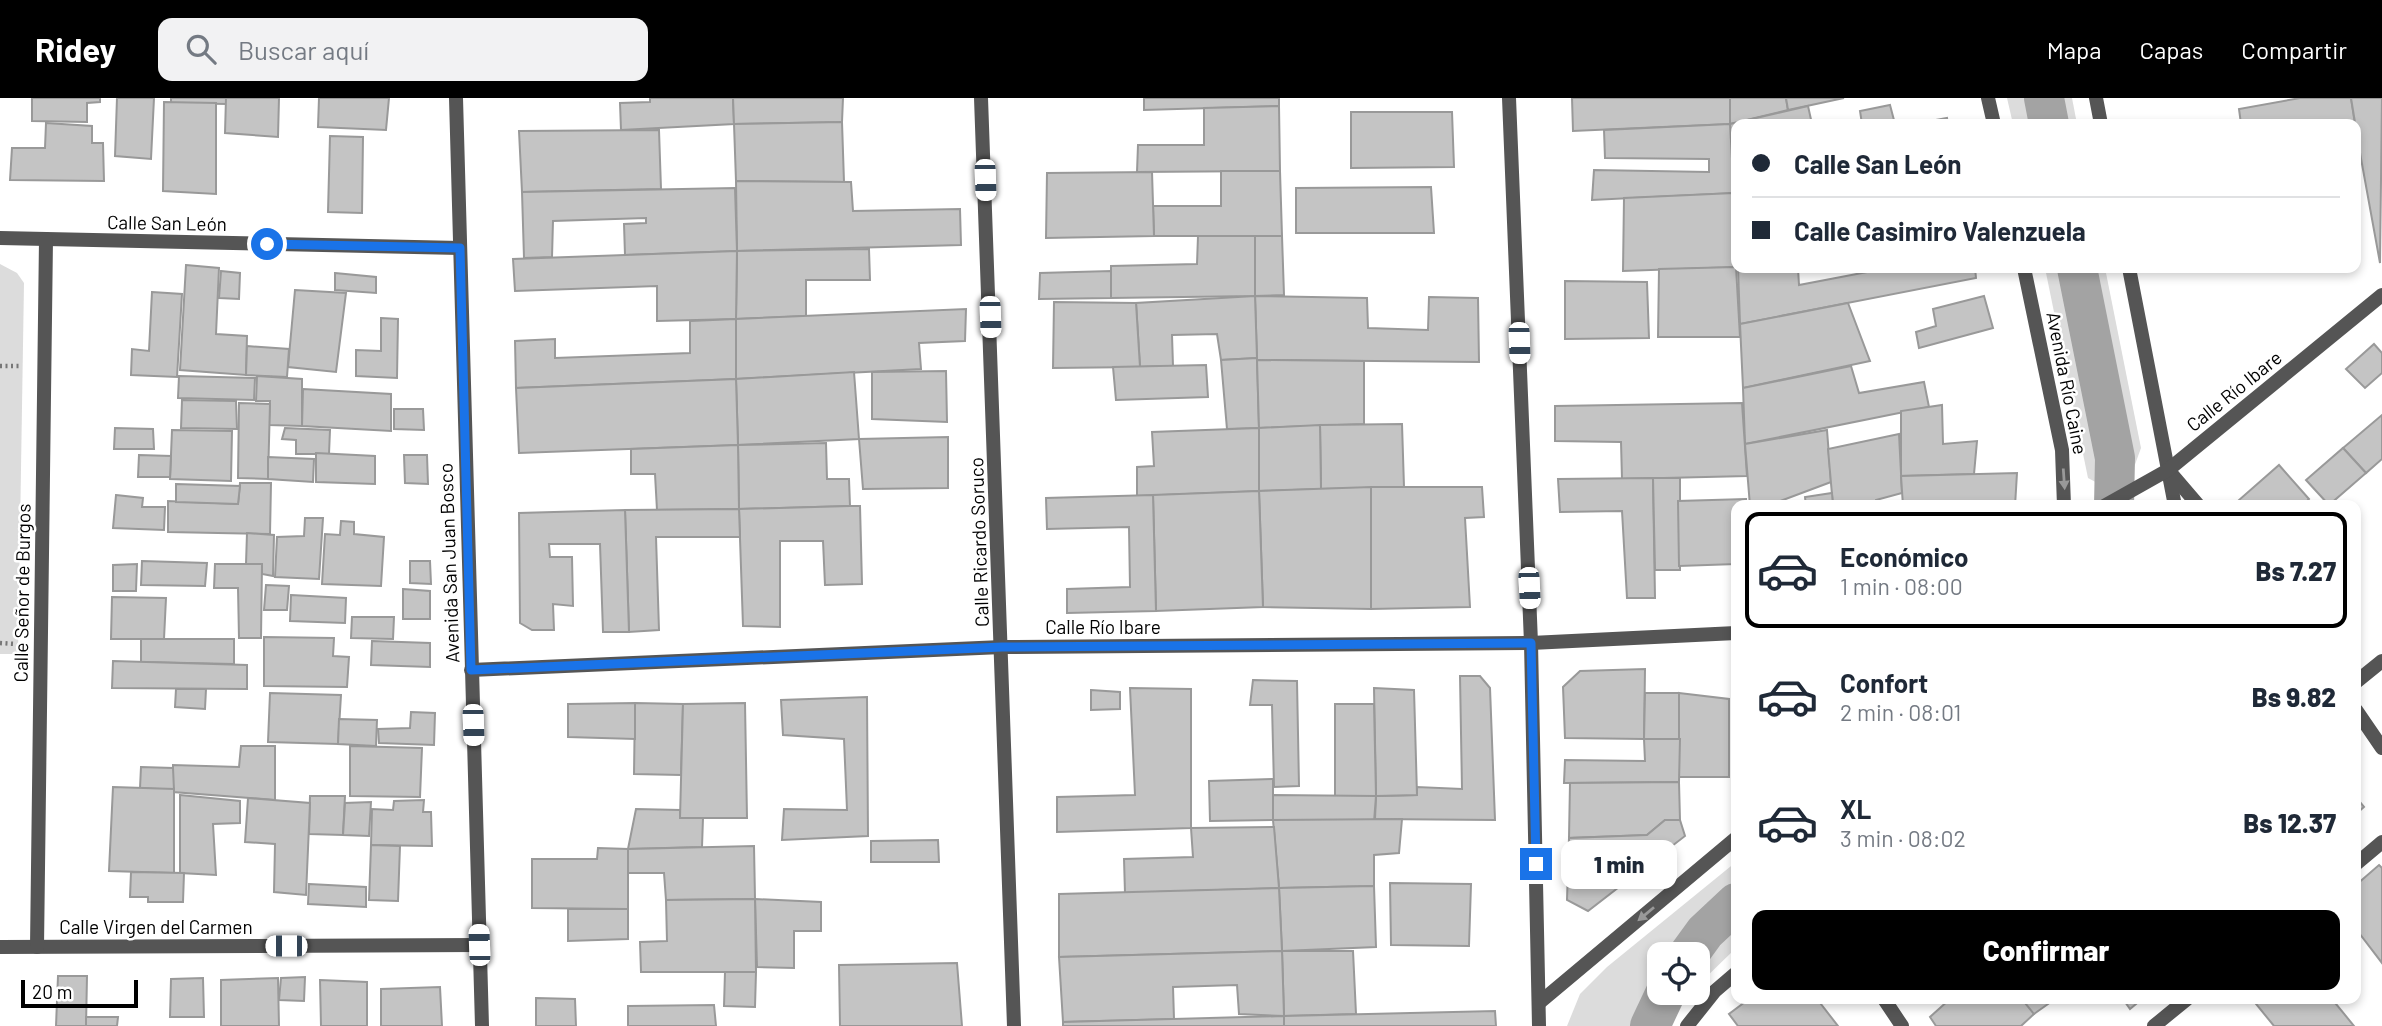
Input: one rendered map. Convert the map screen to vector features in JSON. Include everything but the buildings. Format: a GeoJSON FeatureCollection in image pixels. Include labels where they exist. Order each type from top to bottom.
{"type":"FeatureCollection","features":[{"type":"Feature","properties":{"kind":"street","name":"Avenida San Juan Bosco"},"geometry":{"type":"LineString","coordinates":[[456,98],[481,1026]]}},
{"type":"Feature","properties":{"kind":"street","name":"Calle Ricardo Soruco"},"geometry":{"type":"LineString","coordinates":[[981,98],[1014,1026]]}},
{"type":"Feature","properties":{"kind":"street"},"geometry":{"type":"LineString","coordinates":[[1509,98],[1531,643],[1539,1026]]}},
{"type":"Feature","properties":{"kind":"street"},"geometry":{"type":"LineString","coordinates":[[1988,98],[1993,119]]}},
{"type":"Feature","properties":{"kind":"street"},"geometry":{"type":"LineString","coordinates":[[2096,98],[2100,119]]}},
{"type":"Feature","properties":{"kind":"street","name":"Calle San León"},"geometry":{"type":"LineString","coordinates":[[0,238],[460,248]]}},
{"type":"Feature","properties":{"kind":"street","name":"Calle Señor de Burgos"},"geometry":{"type":"LineString","coordinates":[[37,947],[46,239]]}},
{"type":"Feature","properties":{"kind":"street","name":"Avenida Río Caine"},"geometry":{"type":"LineString","coordinates":[[2025,273],[2062,450],[2064,500]]}},
{"type":"Feature","properties":{"kind":"street"},"geometry":{"type":"LineString","coordinates":[[2130,273],[2174,500]]}},
{"type":"Feature","properties":{"kind":"street","name":"Calle Río Ibare"},"geometry":{"type":"LineString","coordinates":[[2115,500],[2168,470],[2382,295]]}},
{"type":"Feature","properties":{"kind":"street"},"geometry":{"type":"LineString","coordinates":[[2168,470],[2194,500]]}},
{"type":"Feature","properties":{"kind":"street","name":"Calle Río Ibare"},"geometry":{"type":"LineString","coordinates":[[471,670],[1002,647],[1531,643],[1731,633]]}},
{"type":"Feature","properties":{"kind":"street"},"geometry":{"type":"LineString","coordinates":[[2361,678],[2382,661]]}},
{"type":"Feature","properties":{"kind":"street"},"geometry":{"type":"LineString","coordinates":[[2361,717],[2382,748]]}},
{"type":"Feature","properties":{"kind":"street"},"geometry":{"type":"LineString","coordinates":[[1539,1003],[1731,842]]}},
{"type":"Feature","properties":{"kind":"street"},"geometry":{"type":"LineString","coordinates":[[2361,860],[2382,842]]}},
{"type":"Feature","properties":{"kind":"street","name":"Calle Virgen del Carmen"},"geometry":{"type":"LineString","coordinates":[[0,947],[479,945]]}},
{"type":"Feature","properties":{"kind":"street"},"geometry":{"type":"LineString","coordinates":[[1687,1026],[1715,991],[1731,977]]}},
{"type":"Feature","properties":{"kind":"street"},"geometry":{"type":"LineString","coordinates":[[1887,1004],[1902,1026]]}},
{"type":"Feature","properties":{"kind":"street"},"geometry":{"type":"LineString","coordinates":[[2154,1026],[2181,1004]]}},
{"type":"Feature","properties":{"kind":"shaded area"},"geometry":{"type":"Polygon","coordinates":[[[2007,98],[2072,98],[2076,119],[2012,119],[2007,98]]]}},
{"type":"Feature","properties":{"kind":"shaded area"},"geometry":{"type":"Polygon","coordinates":[[[0,264],[17,273],[24,283],[18,654],[0,654],[0,264]]]}},
{"type":"Feature","properties":{"kind":"shaded area"},"geometry":{"type":"Polygon","coordinates":[[[2046,273],[2106,273],[2141,448],[2133,470],[2103,486],[2088,478],[2046,273]]]}},
{"type":"Feature","properties":{"kind":"shaded area"},"geometry":{"type":"Polygon","coordinates":[[[1731,866],[1731,953],[1710,973],[1710,942],[1647,942],[1647,1005],[1681,1005],[1667,1026],[1567,1026],[1580,994],[1607,967],[1731,866]]]}},
{"type":"Feature","properties":{"kind":"waterway"},"geometry":{"type":"LineString","coordinates":[[2044,98],[2048,119]]}},
{"type":"Feature","properties":{"kind":"waterway"},"geometry":{"type":"LineString","coordinates":[[2078,273],[2115,458],[2114,500]]}},
{"type":"Feature","properties":{"kind":"waterway"},"geometry":{"type":"LineString","coordinates":[[1698,942],[1731,908]]}},
{"type":"Feature","properties":{"kind":"waterway"},"geometry":{"type":"LineString","coordinates":[[1650,1026],[1660,1005]]}},
{"type":"Feature","properties":{"kind":"route"},"geometry":{"type":"LineString","coordinates":[[267,244],[460,248],[471,670],[1002,647],[1531,643],[1536,864]]}}]}
